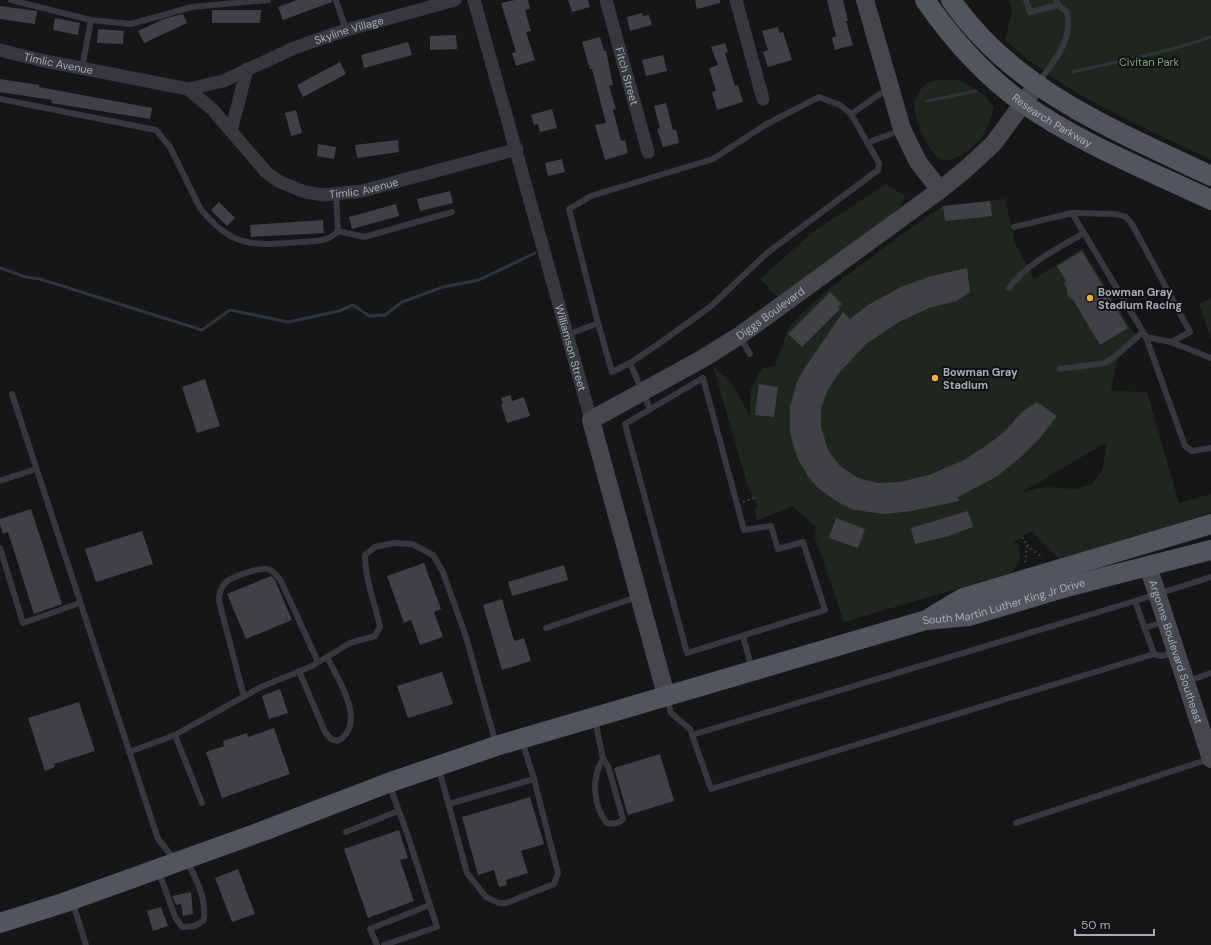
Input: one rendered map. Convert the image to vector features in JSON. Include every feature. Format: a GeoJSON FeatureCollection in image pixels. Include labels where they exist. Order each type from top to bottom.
{"type":"FeatureCollection","features":[{"type":"Feature","properties":{"kind":"main road","name":"Research Parkway"},"geometry":{"type":"LineString","coordinates":[[925,0],[937,18],[977,64],[1023,103],[1075,135],[1211,200]]}},
{"type":"Feature","properties":{"kind":"main road","name":"Research Parkway"},"geometry":{"type":"LineString","coordinates":[[951,0],[992,48],[1036,86],[1085,116],[1211,176]]}},
{"type":"Feature","properties":{"kind":"main road","name":"South Martin Luther King Jr Drive"},"geometry":{"type":"LineString","coordinates":[[926,620],[963,598],[1211,524]]}},
{"type":"Feature","properties":{"kind":"main road"},"geometry":{"type":"LineString","coordinates":[[1148,566],[1147,562],[1152,554],[1211,528]]}},
{"type":"Feature","properties":{"kind":"main road","name":"South Martin Luther King Jr Drive"},"geometry":{"type":"LineString","coordinates":[[926,620],[969,616],[1070,586],[1211,550]]}},
{"type":"Feature","properties":{"kind":"main road"},"geometry":{"type":"LineString","coordinates":[[0,923],[72,899],[438,765],[496,746],[926,620]]}},
{"type":"Feature","properties":{"kind":"street","name":"Skyline Village"},"geometry":{"type":"LineString","coordinates":[[247,69],[294,48],[346,30],[455,0]]}},
{"type":"Feature","properties":{"kind":"street","name":"Williamson Street"},"geometry":{"type":"LineString","coordinates":[[474,0],[666,695]]}},
{"type":"Feature","properties":{"kind":"street","name":"Fitch Street"},"geometry":{"type":"LineString","coordinates":[[606,0],[648,152]]}},
{"type":"Feature","properties":{"kind":"street"},"geometry":{"type":"LineString","coordinates":[[736,0],[763,99]]}},
{"type":"Feature","properties":{"kind":"street"},"geometry":{"type":"LineString","coordinates":[[865,0],[889,90],[902,129],[918,162],[940,190]]}},
{"type":"Feature","properties":{"kind":"street","name":"Timlic Avenue"},"geometry":{"type":"LineString","coordinates":[[0,50],[188,89],[223,81],[247,69]]}},
{"type":"Feature","properties":{"kind":"street"},"geometry":{"type":"LineString","coordinates":[[231,131],[247,69]]}},
{"type":"Feature","properties":{"kind":"street","name":"Diggs Boulevard"},"geometry":{"type":"LineString","coordinates":[[590,420],[702,359],[739,336],[940,190],[993,144],[1036,86]]}},
{"type":"Feature","properties":{"kind":"street","name":"Timlic Avenue"},"geometry":{"type":"LineString","coordinates":[[188,89],[213,110],[250,155],[278,181],[305,192],[324,195],[362,191],[516,149]]}},
{"type":"Feature","properties":{"kind":"street","name":"Argonne Boulevard Southeast"},"geometry":{"type":"LineString","coordinates":[[1148,566],[1211,759]]}},
{"type":"Feature","properties":{"kind":"lane"},"geometry":{"type":"LineString","coordinates":[[11,0],[91,20],[131,24],[192,7],[268,0]]}},
{"type":"Feature","properties":{"kind":"lane"},"geometry":{"type":"LineString","coordinates":[[336,0],[346,30]]}},
{"type":"Feature","properties":{"kind":"lane"},"geometry":{"type":"LineString","coordinates":[[1026,0],[1030,12],[1058,2],[1067,12],[1069,30],[1067,39],[1063,48],[1036,86]]}},
{"type":"Feature","properties":{"kind":"lane"},"geometry":{"type":"LineString","coordinates":[[82,68],[91,20]]}},
{"type":"Feature","properties":{"kind":"lane"},"geometry":{"type":"LineString","coordinates":[[851,114],[880,94],[889,90]]}},
{"type":"Feature","properties":{"kind":"lane"},"geometry":{"type":"LineString","coordinates":[[819,97],[840,105],[851,114],[879,163],[878,170],[767,253],[710,307],[630,363],[612,372],[569,209],[591,196],[713,160],[765,125],[819,97]]}},
{"type":"Feature","properties":{"kind":"lane"},"geometry":{"type":"LineString","coordinates":[[0,99],[156,130],[170,148],[200,208],[221,230],[242,242],[268,245],[324,240],[330,238],[338,231]]}},
{"type":"Feature","properties":{"kind":"lane"},"geometry":{"type":"LineString","coordinates":[[868,143],[902,129]]}},
{"type":"Feature","properties":{"kind":"lane"},"geometry":{"type":"LineString","coordinates":[[336,194],[338,231]]}},
{"type":"Feature","properties":{"kind":"lane"},"geometry":{"type":"LineString","coordinates":[[338,231],[364,237],[452,212]]}},
{"type":"Feature","properties":{"kind":"lane"},"geometry":{"type":"LineString","coordinates":[[1014,227],[1072,213],[1116,214],[1126,217],[1132,224],[1190,332],[1171,342]]}},
{"type":"Feature","properties":{"kind":"lane"},"geometry":{"type":"LineString","coordinates":[[1072,213],[1145,335],[1185,446],[1192,451],[1211,448]]}},
{"type":"Feature","properties":{"kind":"lane"},"geometry":{"type":"LineString","coordinates":[[1008,288],[1016,278],[1028,268],[1084,233]]}},
{"type":"Feature","properties":{"kind":"lane"},"geometry":{"type":"LineString","coordinates":[[568,336],[598,323]]}},
{"type":"Feature","properties":{"kind":"lane"},"geometry":{"type":"LineString","coordinates":[[1145,335],[1171,342],[1211,358]]}},
{"type":"Feature","properties":{"kind":"lane"},"geometry":{"type":"LineString","coordinates":[[1060,369],[1105,363],[1145,335]]}},
{"type":"Feature","properties":{"kind":"lane"},"geometry":{"type":"LineString","coordinates":[[739,336],[750,354]]}},
{"type":"Feature","properties":{"kind":"lane"},"geometry":{"type":"LineString","coordinates":[[630,363],[650,409]]}},
{"type":"Feature","properties":{"kind":"lane"},"geometry":{"type":"LineString","coordinates":[[703,378],[744,530],[771,526],[778,550],[803,542],[824,610],[687,653],[625,424],[650,409],[703,378]]}},
{"type":"Feature","properties":{"kind":"lane"},"geometry":{"type":"LineString","coordinates":[[12,394],[158,839],[181,859],[201,889],[205,906],[204,920],[195,926],[182,927],[175,917],[157,868]]}},
{"type":"Feature","properties":{"kind":"lane"},"geometry":{"type":"LineString","coordinates":[[0,481],[36,470]]}},
{"type":"Feature","properties":{"kind":"lane"},"geometry":{"type":"LineString","coordinates":[[129,752],[175,735],[261,687],[318,662],[350,643],[375,636],[380,627],[373,595],[365,573],[365,555],[375,547],[394,543],[412,544],[433,555],[443,572],[466,637],[496,746]]}},
{"type":"Feature","properties":{"kind":"lane"},"geometry":{"type":"LineString","coordinates":[[0,548],[23,623],[80,603]]}},
{"type":"Feature","properties":{"kind":"lane"},"geometry":{"type":"LineString","coordinates":[[244,697],[219,601],[219,593],[228,580],[262,568],[269,569],[274,573],[280,581],[318,662]]}},
{"type":"Feature","properties":{"kind":"lane"},"geometry":{"type":"LineString","coordinates":[[692,735],[1211,577]]}},
{"type":"Feature","properties":{"kind":"lane"},"geometry":{"type":"LineString","coordinates":[[546,628],[639,596]]}},
{"type":"Feature","properties":{"kind":"lane"},"geometry":{"type":"LineString","coordinates":[[1135,601],[1154,654]]}},
{"type":"Feature","properties":{"kind":"lane"},"geometry":{"type":"LineString","coordinates":[[1144,628],[1166,621]]}},
{"type":"Feature","properties":{"kind":"lane"},"geometry":{"type":"LineString","coordinates":[[743,636],[753,670]]}},
{"type":"Feature","properties":{"kind":"lane"},"geometry":{"type":"LineString","coordinates":[[666,695],[671,712],[690,729],[711,789],[1154,654],[1161,656],[1176,652]]}},
{"type":"Feature","properties":{"kind":"lane"},"geometry":{"type":"LineString","coordinates":[[298,671],[325,732],[331,739],[338,741],[345,737],[350,730],[350,711],[327,657]]}},
{"type":"Feature","properties":{"kind":"lane"},"geometry":{"type":"LineString","coordinates":[[1186,682],[1211,673]]}},
{"type":"Feature","properties":{"kind":"lane"},"geometry":{"type":"LineString","coordinates":[[595,717],[603,759],[608,766],[623,819],[620,823],[608,823],[601,815],[595,788],[597,768],[603,759]]}},
{"type":"Feature","properties":{"kind":"lane"},"geometry":{"type":"LineString","coordinates":[[175,735],[202,803]]}},
{"type":"Feature","properties":{"kind":"lane"},"geometry":{"type":"LineString","coordinates":[[438,765],[467,873],[486,897],[498,903],[506,903],[550,886],[557,878],[556,866],[534,779],[521,738]]}},
{"type":"Feature","properties":{"kind":"lane"},"geometry":{"type":"LineString","coordinates":[[1016,823],[1211,759]]}},
{"type":"Feature","properties":{"kind":"lane"},"geometry":{"type":"LineString","coordinates":[[449,804],[534,779]]}},
{"type":"Feature","properties":{"kind":"lane"},"geometry":{"type":"LineString","coordinates":[[384,945],[437,927],[388,783]]}},
{"type":"Feature","properties":{"kind":"lane"},"geometry":{"type":"LineString","coordinates":[[346,832],[398,811]]}},
{"type":"Feature","properties":{"kind":"lane"},"geometry":{"type":"LineString","coordinates":[[72,899],[86,945]]}},
{"type":"Feature","properties":{"kind":"lane"},"geometry":{"type":"LineString","coordinates":[[377,945],[370,929],[430,905]]}},
{"type":"Feature","properties":{"kind":"path"},"geometry":{"type":"LineString","coordinates":[[1022,536],[1027,546],[1046,561]]}},
{"type":"Feature","properties":{"kind":"path"},"geometry":{"type":"LineString","coordinates":[[1025,567],[1027,546]]}},
{"type":"Feature","properties":{"kind":"green space","name":"Civitan Park"},"geometry":{"type":"Polygon","coordinates":[[[1009,0],[1211,0],[1211,160],[1103,108],[1052,77],[1028,60],[1005,40],[1012,11],[1009,0]]]}},
{"type":"Feature","properties":{"kind":"green space"},"geometry":{"type":"Polygon","coordinates":[[[960,80],[984,95],[994,107],[986,131],[976,144],[963,154],[952,159],[944,160],[936,155],[926,141],[918,123],[914,106],[915,100],[922,88],[933,81],[960,80]]]}},
{"type":"Feature","properties":{"kind":"green space"},"geometry":{"type":"Polygon","coordinates":[[[886,184],[905,196],[898,209],[780,300],[760,279],[814,231],[886,184]]]}},
{"type":"Feature","properties":{"kind":"green space","name":"Bowman Gray Stadium"},"geometry":{"type":"Polygon","coordinates":[[[1005,199],[1015,243],[1034,279],[1082,248],[1138,340],[1117,360],[1111,391],[1147,392],[1179,503],[1211,494],[1211,513],[1059,559],[1032,531],[1013,542],[1019,545],[1020,557],[1016,567],[1011,573],[844,622],[814,535],[820,538],[815,535],[816,527],[791,505],[785,510],[757,520],[754,509],[758,508],[748,487],[713,366],[731,383],[750,415],[751,388],[762,368],[775,366],[789,327],[803,312],[831,287],[913,226],[943,206],[1005,199]],[[1107,442],[1022,492],[1045,487],[1077,489],[1092,484],[1102,470],[1107,442]]]}},
{"type":"Feature","properties":{"kind":"green space"},"geometry":{"type":"Polygon","coordinates":[[[1211,298],[1211,340],[1199,304],[1211,298]]]}},
{"type":"Feature","properties":{"kind":"building"},"geometry":{"type":"Polygon","coordinates":[[[297,0],[332,0],[332,2],[283,20],[278,7],[297,0]]]}},
{"type":"Feature","properties":{"kind":"building"},"geometry":{"type":"Polygon","coordinates":[[[515,0],[528,0],[530,9],[525,10],[531,31],[526,32],[535,60],[516,66],[512,53],[516,52],[501,3],[515,0]]]}},
{"type":"Feature","properties":{"kind":"building"},"geometry":{"type":"Polygon","coordinates":[[[568,0],[588,0],[590,7],[572,12],[568,0]]]}},
{"type":"Feature","properties":{"kind":"building"},"geometry":{"type":"Polygon","coordinates":[[[695,0],[720,0],[720,3],[697,9],[695,0]]]}},
{"type":"Feature","properties":{"kind":"building"},"geometry":{"type":"Polygon","coordinates":[[[827,0],[843,0],[848,21],[846,21],[853,45],[835,50],[832,38],[836,36],[827,0]]]}},
{"type":"Feature","properties":{"kind":"building"},"geometry":{"type":"Polygon","coordinates":[[[0,6],[37,11],[35,24],[0,19],[0,6]]]}},
{"type":"Feature","properties":{"kind":"building"},"geometry":{"type":"Polygon","coordinates":[[[212,10],[261,10],[260,23],[212,23],[212,10]]]}},
{"type":"Feature","properties":{"kind":"building"},"geometry":{"type":"Polygon","coordinates":[[[642,13],[643,16],[649,15],[652,25],[630,31],[627,17],[642,13]]]}},
{"type":"Feature","properties":{"kind":"building"},"geometry":{"type":"Polygon","coordinates":[[[183,14],[187,23],[144,43],[138,31],[164,19],[183,14]]]}},
{"type":"Feature","properties":{"kind":"building"},"geometry":{"type":"Polygon","coordinates":[[[55,18],[80,23],[78,35],[53,30],[55,18]]]}},
{"type":"Feature","properties":{"kind":"building"},"geometry":{"type":"Polygon","coordinates":[[[778,27],[779,33],[783,32],[792,60],[768,67],[763,52],[768,50],[762,31],[778,27]]]}},
{"type":"Feature","properties":{"kind":"building"},"geometry":{"type":"Polygon","coordinates":[[[98,29],[124,31],[123,44],[97,43],[98,29]]]}},
{"type":"Feature","properties":{"kind":"building"},"geometry":{"type":"Polygon","coordinates":[[[456,35],[457,49],[430,50],[430,36],[456,35]]]}},
{"type":"Feature","properties":{"kind":"building"},"geometry":{"type":"Polygon","coordinates":[[[600,37],[604,51],[606,51],[613,85],[609,86],[616,109],[613,110],[621,141],[625,140],[628,153],[605,160],[595,125],[606,123],[592,69],[590,69],[582,42],[600,37]]]}},
{"type":"Feature","properties":{"kind":"building"},"geometry":{"type":"Polygon","coordinates":[[[408,42],[412,55],[364,68],[361,55],[408,42]]]}},
{"type":"Feature","properties":{"kind":"building"},"geometry":{"type":"Polygon","coordinates":[[[725,43],[728,52],[725,53],[735,86],[738,85],[743,102],[717,110],[712,92],[716,91],[709,68],[718,65],[711,47],[725,43]]]}},
{"type":"Feature","properties":{"kind":"building"},"geometry":{"type":"Polygon","coordinates":[[[663,55],[667,71],[646,76],[642,60],[663,55]]]}},
{"type":"Feature","properties":{"kind":"building"},"geometry":{"type":"Polygon","coordinates":[[[340,62],[346,74],[303,97],[297,85],[340,62]]]}},
{"type":"Feature","properties":{"kind":"building"},"geometry":{"type":"Polygon","coordinates":[[[0,79],[39,85],[39,87],[152,108],[150,119],[51,103],[52,100],[0,92],[0,79]]]}},
{"type":"Feature","properties":{"kind":"building"},"geometry":{"type":"Polygon","coordinates":[[[666,103],[673,130],[676,129],[679,143],[663,147],[657,129],[660,128],[654,106],[666,103]]]}},
{"type":"Feature","properties":{"kind":"building"},"geometry":{"type":"Polygon","coordinates":[[[552,109],[557,128],[540,132],[538,124],[534,125],[531,115],[552,109]]]}},
{"type":"Feature","properties":{"kind":"building"},"geometry":{"type":"Polygon","coordinates":[[[296,110],[302,133],[291,136],[285,113],[296,110]]]}},
{"type":"Feature","properties":{"kind":"building"},"geometry":{"type":"Polygon","coordinates":[[[398,140],[399,152],[357,158],[355,145],[398,140]]]}},
{"type":"Feature","properties":{"kind":"building"},"geometry":{"type":"Polygon","coordinates":[[[318,144],[336,147],[334,159],[317,156],[318,144]]]}},
{"type":"Feature","properties":{"kind":"building"},"geometry":{"type":"Polygon","coordinates":[[[562,159],[565,172],[548,176],[545,163],[562,159]]]}},
{"type":"Feature","properties":{"kind":"building"},"geometry":{"type":"Polygon","coordinates":[[[450,191],[453,203],[420,211],[417,199],[450,191]]]}},
{"type":"Feature","properties":{"kind":"building"},"geometry":{"type":"Polygon","coordinates":[[[990,201],[992,216],[945,221],[943,206],[990,201]]]}},
{"type":"Feature","properties":{"kind":"building"},"geometry":{"type":"Polygon","coordinates":[[[219,202],[235,218],[227,226],[211,210],[219,202]]]}},
{"type":"Feature","properties":{"kind":"building"},"geometry":{"type":"Polygon","coordinates":[[[396,204],[399,216],[352,229],[349,217],[396,204]]]}},
{"type":"Feature","properties":{"kind":"building"},"geometry":{"type":"Polygon","coordinates":[[[323,220],[324,233],[251,237],[250,225],[323,220]]]}},
{"type":"Feature","properties":{"kind":"building","name":"Bowman Gray Stadium Racing"},"geometry":{"type":"Polygon","coordinates":[[[1082,251],[1128,328],[1100,345],[1074,301],[1068,296],[1064,283],[1066,281],[1057,266],[1082,251]]]}},
{"type":"Feature","properties":{"kind":"building"},"geometry":{"type":"Polygon","coordinates":[[[967,268],[970,292],[956,301],[929,308],[899,322],[866,344],[839,373],[827,391],[821,409],[821,427],[828,450],[840,466],[858,478],[878,483],[900,482],[929,475],[964,460],[990,443],[1006,430],[1023,411],[1037,402],[1057,416],[1040,438],[1020,458],[996,477],[958,497],[959,501],[912,511],[884,514],[854,510],[836,501],[818,488],[809,478],[797,457],[790,432],[790,406],[797,382],[804,369],[843,312],[850,319],[868,305],[901,287],[928,277],[967,268]]]}},
{"type":"Feature","properties":{"kind":"building"},"geometry":{"type":"Polygon","coordinates":[[[830,292],[842,304],[838,307],[840,309],[802,347],[788,334],[830,292]]]}},
{"type":"Feature","properties":{"kind":"building"},"geometry":{"type":"Polygon","coordinates":[[[205,379],[220,426],[197,433],[182,387],[205,379]]]}},
{"type":"Feature","properties":{"kind":"building"},"geometry":{"type":"Polygon","coordinates":[[[759,384],[778,387],[774,417],[755,415],[759,384]]]}},
{"type":"Feature","properties":{"kind":"building"},"geometry":{"type":"Polygon","coordinates":[[[511,395],[512,401],[524,397],[530,416],[507,423],[501,404],[503,404],[501,398],[511,395]]]}},
{"type":"Feature","properties":{"kind":"building"},"geometry":{"type":"Polygon","coordinates":[[[31,509],[62,604],[34,614],[8,532],[3,534],[0,525],[0,519],[31,509]]]}},
{"type":"Feature","properties":{"kind":"building"},"geometry":{"type":"Polygon","coordinates":[[[968,511],[973,527],[946,537],[915,544],[911,528],[968,511]]]}},
{"type":"Feature","properties":{"kind":"building"},"geometry":{"type":"Polygon","coordinates":[[[836,518],[865,529],[858,548],[829,538],[836,518]]]}},
{"type":"Feature","properties":{"kind":"building"},"geometry":{"type":"Polygon","coordinates":[[[142,531],[153,564],[96,582],[85,549],[142,531]]]}},
{"type":"Feature","properties":{"kind":"building"},"geometry":{"type":"Polygon","coordinates":[[[424,563],[441,609],[434,612],[443,637],[420,645],[411,620],[404,623],[387,576],[424,563]]]}},
{"type":"Feature","properties":{"kind":"building"},"geometry":{"type":"Polygon","coordinates":[[[564,565],[568,580],[512,596],[508,582],[564,565]]]}},
{"type":"Feature","properties":{"kind":"building"},"geometry":{"type":"Polygon","coordinates":[[[271,576],[275,580],[292,620],[246,639],[227,594],[271,576]]]}},
{"type":"Feature","properties":{"kind":"building"},"geometry":{"type":"Polygon","coordinates":[[[502,599],[514,641],[524,638],[531,661],[502,670],[483,605],[502,599]]]}},
{"type":"Feature","properties":{"kind":"building"},"geometry":{"type":"Polygon","coordinates":[[[442,672],[453,704],[408,718],[397,686],[442,672]]]}},
{"type":"Feature","properties":{"kind":"building"},"geometry":{"type":"Polygon","coordinates":[[[280,689],[288,713],[269,719],[262,696],[280,689]]]}},
{"type":"Feature","properties":{"kind":"building"},"geometry":{"type":"Polygon","coordinates":[[[79,702],[95,751],[54,764],[55,767],[45,771],[28,718],[79,702]]]}},
{"type":"Feature","properties":{"kind":"building"},"geometry":{"type":"Polygon","coordinates":[[[274,728],[290,774],[222,798],[206,752],[224,746],[223,741],[247,733],[248,737],[274,728]]]}},
{"type":"Feature","properties":{"kind":"building"},"geometry":{"type":"Polygon","coordinates":[[[660,754],[674,801],[628,815],[614,768],[660,754]]]}},
{"type":"Feature","properties":{"kind":"building"},"geometry":{"type":"Polygon","coordinates":[[[530,797],[544,844],[521,851],[528,873],[506,880],[507,885],[499,887],[494,870],[478,875],[462,817],[530,797]]]}},
{"type":"Feature","properties":{"kind":"building"},"geometry":{"type":"Polygon","coordinates":[[[399,830],[408,858],[400,860],[414,901],[368,918],[344,849],[399,830]]]}},
{"type":"Feature","properties":{"kind":"building"},"geometry":{"type":"Polygon","coordinates":[[[238,869],[255,914],[232,922],[215,878],[238,869]]]}},
{"type":"Feature","properties":{"kind":"building"},"geometry":{"type":"Polygon","coordinates":[[[191,892],[193,914],[183,916],[181,904],[176,905],[172,896],[191,892]]]}},
{"type":"Feature","properties":{"kind":"building"},"geometry":{"type":"Polygon","coordinates":[[[161,907],[168,926],[153,931],[147,911],[161,907]]]}},
{"type":"Feature","properties":{"kind":"waterway"},"geometry":{"type":"LineString","coordinates":[[1072,72],[1160,52],[1211,37]]}},
{"type":"Feature","properties":{"kind":"waterway"},"geometry":{"type":"LineString","coordinates":[[927,101],[976,91]]}},
{"type":"Feature","properties":{"kind":"waterway"},"geometry":{"type":"LineString","coordinates":[[0,268],[26,277],[40,279],[202,330],[230,310],[288,322],[339,311],[353,305],[369,316],[385,315],[402,302],[443,287],[479,280],[535,253]]}},
{"type":"Feature","properties":{"kind":"place","name":"Bowman Gray Stadium Racing"},"geometry":{"type":"Point","coordinates":[1090,298]}},
{"type":"Feature","properties":{"kind":"place","name":"Bowman Gray Stadium"},"geometry":{"type":"Point","coordinates":[935,378]}}]}
